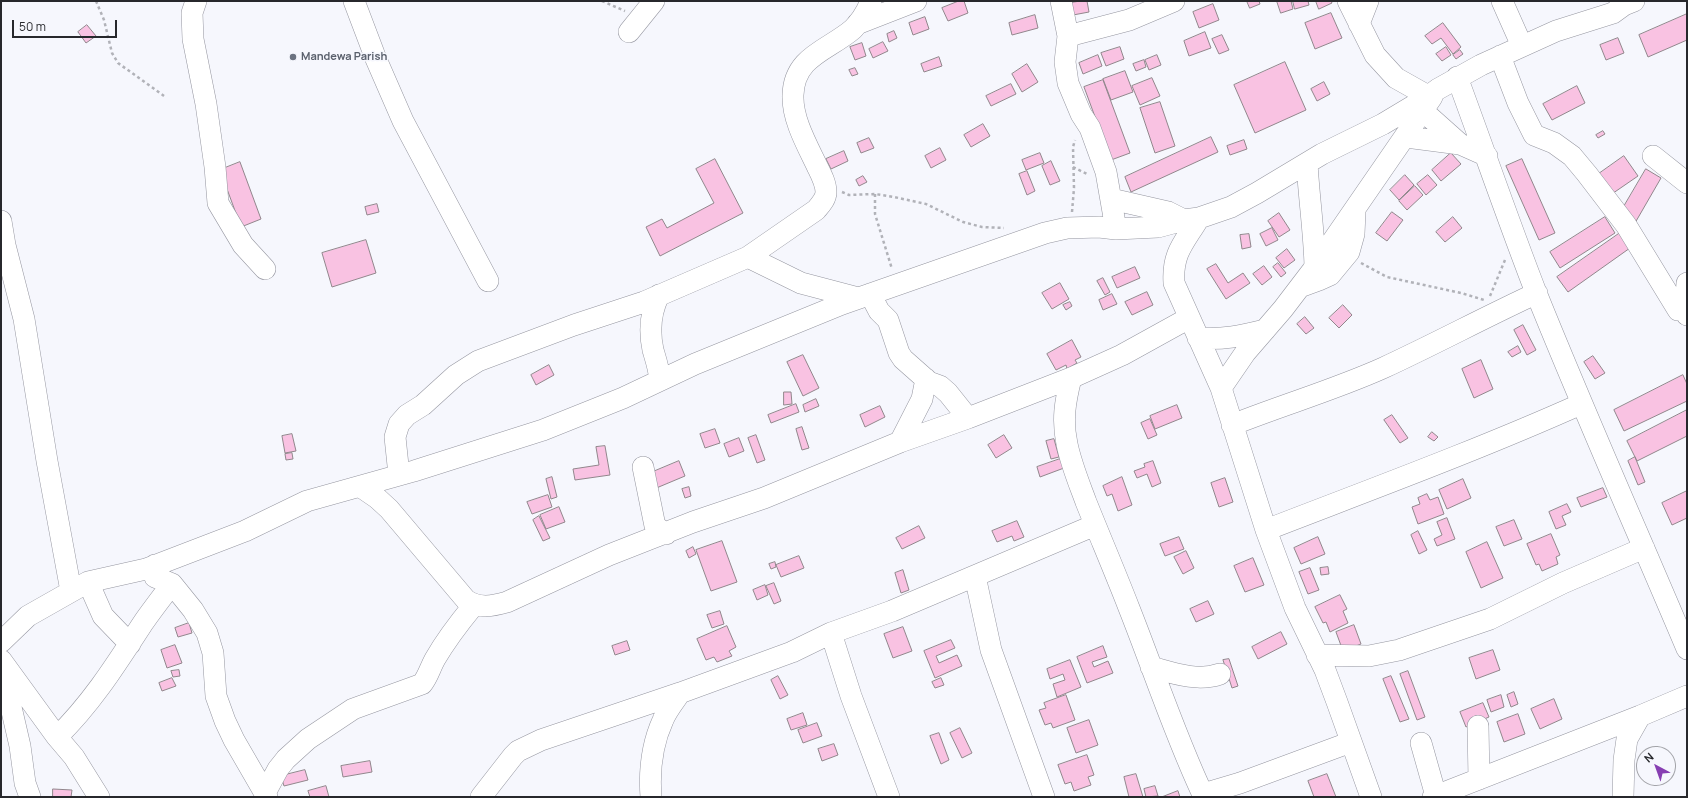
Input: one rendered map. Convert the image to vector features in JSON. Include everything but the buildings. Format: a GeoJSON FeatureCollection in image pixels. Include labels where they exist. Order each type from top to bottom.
{"type":"FeatureCollection","features":[{"type":"Feature","properties":{"kind":"street"},"geometry":{"type":"LineString","coordinates":[[196,1],[192,13],[193,39],[206,104],[215,167],[218,203],[243,245],[265,269]]}},
{"type":"Feature","properties":{"kind":"street"},"geometry":{"type":"LineString","coordinates":[[354,1],[376,59],[403,121],[488,281]]}},
{"type":"Feature","properties":{"kind":"street"},"geometry":{"type":"LineString","coordinates":[[635,25],[654,1]]}},
{"type":"Feature","properties":{"kind":"street"},"geometry":{"type":"LineString","coordinates":[[399,475],[395,437],[399,424],[407,415],[423,405],[456,375],[478,361],[574,325],[644,302],[748,257],[816,210],[825,197],[826,191],[822,177],[794,111],[793,92],[799,71],[805,62],[839,40],[857,24],[871,1]]}},
{"type":"Feature","properties":{"kind":"street"},"geometry":{"type":"LineString","coordinates":[[857,24],[916,1]]}},
{"type":"Feature","properties":{"kind":"street"},"geometry":{"type":"LineString","coordinates":[[1061,1],[1068,36],[1065,62],[1068,83],[1081,114],[1090,128],[1106,172],[1112,199],[1116,229]]}},
{"type":"Feature","properties":{"kind":"street"},"geometry":{"type":"LineString","coordinates":[[1068,36],[1129,20],[1174,1]]}},
{"type":"Feature","properties":{"kind":"street"},"geometry":{"type":"LineString","coordinates":[[1348,1],[1375,56],[1396,78],[1430,99],[1444,128],[1460,144]]}},
{"type":"Feature","properties":{"kind":"street"},"geometry":{"type":"LineString","coordinates":[[1359,24],[1368,1]]}},
{"type":"Feature","properties":{"kind":"street"},"geometry":{"type":"LineString","coordinates":[[1502,1],[1522,46]]}},
{"type":"Feature","properties":{"kind":"street"},"geometry":{"type":"LineString","coordinates":[[3,644],[28,616],[80,587],[155,565],[245,532],[306,501],[361,487],[543,430],[623,398],[660,380],[768,333],[864,296],[1045,234],[1073,228],[1099,227],[1116,229],[1158,227],[1192,219],[1231,207],[1307,163],[1430,99],[1457,77],[1556,31],[1613,13],[1628,2]]}},
{"type":"Feature","properties":{"kind":"street"},"geometry":{"type":"LineString","coordinates":[[1500,56],[1518,103],[1534,136],[1554,143],[1572,156],[1626,225],[1678,310],[1686,312],[1687,283]]}},
{"type":"Feature","properties":{"kind":"street"},"geometry":{"type":"LineString","coordinates":[[1457,77],[1536,293],[1687,649]]}},
{"type":"Feature","properties":{"kind":"street"},"geometry":{"type":"LineString","coordinates":[[1221,388],[1245,353],[1300,287],[1355,211],[1406,137],[1430,99]]}},
{"type":"Feature","properties":{"kind":"street"},"geometry":{"type":"LineString","coordinates":[[1406,137],[1460,144],[1487,156]]}},
{"type":"Feature","properties":{"kind":"street"},"geometry":{"type":"LineString","coordinates":[[1653,156],[1687,183]]}},
{"type":"Feature","properties":{"kind":"street"},"geometry":{"type":"LineString","coordinates":[[1307,163],[1310,211],[1314,236],[1315,266]]}},
{"type":"Feature","properties":{"kind":"street"},"geometry":{"type":"LineString","coordinates":[[1112,199],[1192,219]]}},
{"type":"Feature","properties":{"kind":"street"},"geometry":{"type":"LineString","coordinates":[[1300,287],[1330,275],[1349,252],[1354,234],[1355,211]]}},
{"type":"Feature","properties":{"kind":"street"},"geometry":{"type":"LineString","coordinates":[[1192,219],[1176,255],[1173,269],[1174,283],[1221,388],[1266,530],[1295,608],[1338,702],[1371,797]]}},
{"type":"Feature","properties":{"kind":"street"},"geometry":{"type":"LineString","coordinates":[[1,221],[5,245],[24,318],[47,461],[80,587],[103,616],[130,644]]}},
{"type":"Feature","properties":{"kind":"street"},"geometry":{"type":"LineString","coordinates":[[748,257],[801,283],[864,296],[888,320],[902,359],[926,379],[940,386],[948,393],[968,418]]}},
{"type":"Feature","properties":{"kind":"street"},"geometry":{"type":"LineString","coordinates":[[1232,425],[1257,415],[1293,404],[1383,368],[1536,293]]}},
{"type":"Feature","properties":{"kind":"street"},"geometry":{"type":"LineString","coordinates":[[659,295],[653,306],[651,333],[660,380]]}},
{"type":"Feature","properties":{"kind":"street"},"geometry":{"type":"LineString","coordinates":[[361,487],[390,509],[461,596],[473,606],[481,607],[496,605],[507,602],[603,558],[764,498],[900,442],[968,418],[1071,378],[1122,355],[1189,318]]}},
{"type":"Feature","properties":{"kind":"street"},"geometry":{"type":"LineString","coordinates":[[1198,338],[1219,340],[1264,330]]}},
{"type":"Feature","properties":{"kind":"street"},"geometry":{"type":"LineString","coordinates":[[1071,378],[1064,405],[1064,424],[1067,445],[1077,478],[1129,608],[1177,736],[1203,796],[1351,742]]}},
{"type":"Feature","properties":{"kind":"street"},"geometry":{"type":"LineString","coordinates":[[900,442],[922,399],[926,379]]}},
{"type":"Feature","properties":{"kind":"street"},"geometry":{"type":"LineString","coordinates":[[1266,530],[1431,467],[1521,431],[1582,404]]}},
{"type":"Feature","properties":{"kind":"street"},"geometry":{"type":"LineString","coordinates":[[643,467],[655,526],[666,534]]}},
{"type":"Feature","properties":{"kind":"street"},"geometry":{"type":"LineString","coordinates":[[481,797],[513,756],[541,740],[680,693],[792,652],[831,633],[892,611],[1095,525]]}},
{"type":"Feature","properties":{"kind":"street"},"geometry":{"type":"LineString","coordinates":[[1317,655],[1369,656],[1399,650],[1490,619],[1563,583],[1644,548]]}},
{"type":"Feature","properties":{"kind":"street"},"geometry":{"type":"LineString","coordinates":[[155,565],[155,577],[172,584],[193,610],[207,633],[213,653],[216,696],[225,721],[234,740],[266,795]]}},
{"type":"Feature","properties":{"kind":"street"},"geometry":{"type":"LineString","coordinates":[[975,576],[991,650],[1044,797]]}},
{"type":"Feature","properties":{"kind":"street"},"geometry":{"type":"LineString","coordinates":[[57,737],[74,721],[96,693],[143,623],[172,584]]}},
{"type":"Feature","properties":{"kind":"street"},"geometry":{"type":"LineString","coordinates":[[266,795],[278,769],[286,759],[308,738],[353,710],[422,684],[447,640],[473,606]]}},
{"type":"Feature","properties":{"kind":"street"},"geometry":{"type":"LineString","coordinates":[[831,633],[851,696],[889,797]]}},
{"type":"Feature","properties":{"kind":"street"},"geometry":{"type":"LineString","coordinates":[[1,660],[57,737],[74,757],[99,797]]}},
{"type":"Feature","properties":{"kind":"street"},"geometry":{"type":"LineString","coordinates":[[1,664],[20,746],[25,783],[30,797]]}},
{"type":"Feature","properties":{"kind":"street"},"geometry":{"type":"LineString","coordinates":[[1151,667],[1179,675],[1198,678],[1210,678],[1220,674]]}},
{"type":"Feature","properties":{"kind":"street"},"geometry":{"type":"LineString","coordinates":[[651,797],[652,753],[663,718],[680,693]]}},
{"type":"Feature","properties":{"kind":"street"},"geometry":{"type":"LineString","coordinates":[[1421,743],[1435,796],[1640,716],[1687,696]]}},
{"type":"Feature","properties":{"kind":"street"},"geometry":{"type":"LineString","coordinates":[[1623,797],[1624,760],[1627,739],[1640,716]]}},
{"type":"Feature","properties":{"kind":"street"},"geometry":{"type":"LineString","coordinates":[[1478,726],[1479,779]]}},
{"type":"Feature","properties":{"kind":"path"},"geometry":{"type":"LineString","coordinates":[[96,1],[104,20],[112,53],[118,63],[164,96]]}},
{"type":"Feature","properties":{"kind":"path"},"geometry":{"type":"LineString","coordinates":[[602,1],[635,25]]}},
{"type":"Feature","properties":{"kind":"path"},"geometry":{"type":"LineString","coordinates":[[1073,228],[1071,208],[1074,188],[1073,147],[1078,133],[1081,114]]}},
{"type":"Feature","properties":{"kind":"path"},"geometry":{"type":"LineString","coordinates":[[822,177],[842,192],[849,195],[875,194],[926,204],[963,222],[982,227],[1008,228]]}},
{"type":"Feature","properties":{"kind":"path"},"geometry":{"type":"LineString","coordinates":[[875,194],[875,214],[896,285]]}},
{"type":"Feature","properties":{"kind":"path"},"geometry":{"type":"LineString","coordinates":[[1349,252],[1362,263],[1387,277],[1461,293],[1488,301],[1515,235]]}},
{"type":"Feature","properties":{"kind":"place","name":"Mandewa Parish"},"geometry":{"type":"Point","coordinates":[293,57]}}]}
